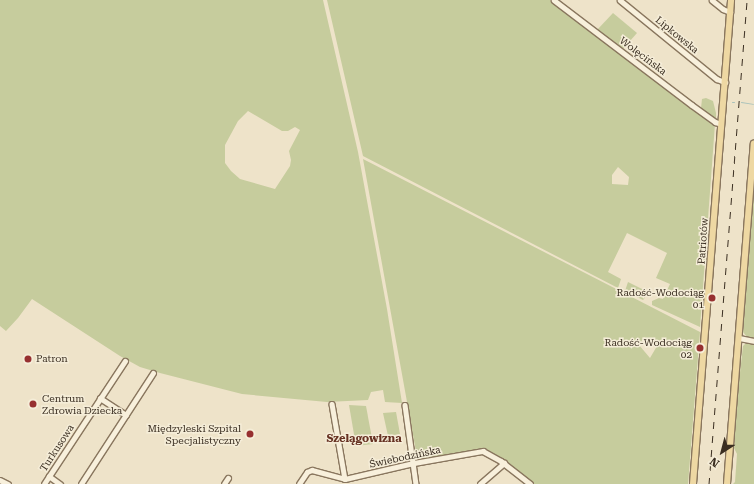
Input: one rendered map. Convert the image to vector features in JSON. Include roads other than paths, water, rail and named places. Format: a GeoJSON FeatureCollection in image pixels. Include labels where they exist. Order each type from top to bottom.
{"type":"FeatureCollection","features":[{"type":"Feature","properties":{"kind":"main road","name":"Patriotów"},"geometry":{"type":"LineString","coordinates":[[694,484],[731,0]]}},
{"type":"Feature","properties":{"kind":"main road"},"geometry":{"type":"LineString","coordinates":[[727,484],[754,144]]}},
{"type":"Feature","properties":{"kind":"street","name":"Wolęcińska"},"geometry":{"type":"LineString","coordinates":[[554,0],[692,105],[715,122],[721,124]]}},
{"type":"Feature","properties":{"kind":"street","name":"Lipkowska"},"geometry":{"type":"LineString","coordinates":[[620,0],[717,79],[725,82]]}},
{"type":"Feature","properties":{"kind":"street"},"geometry":{"type":"LineString","coordinates":[[712,0],[730,12]]}},
{"type":"Feature","properties":{"kind":"street"},"geometry":{"type":"LineString","coordinates":[[739,338],[754,340]]}},
{"type":"Feature","properties":{"kind":"street","name":"Turkusowa"},"geometry":{"type":"LineString","coordinates":[[44,484],[125,361]]}},
{"type":"Feature","properties":{"kind":"street"},"geometry":{"type":"LineString","coordinates":[[81,484],[153,373]]}},
{"type":"Feature","properties":{"kind":"street"},"geometry":{"type":"LineString","coordinates":[[100,398],[126,415]]}},
{"type":"Feature","properties":{"kind":"street"},"geometry":{"type":"LineString","coordinates":[[332,404],[346,479]]}},
{"type":"Feature","properties":{"kind":"street"},"geometry":{"type":"LineString","coordinates":[[405,405],[416,484]]}},
{"type":"Feature","properties":{"kind":"street","name":"Świebodzińska"},"geometry":{"type":"LineString","coordinates":[[299,484],[308,471],[320,471],[338,478],[346,479],[414,463],[483,451],[504,463],[530,484]]}},
{"type":"Feature","properties":{"kind":"street"},"geometry":{"type":"LineString","coordinates":[[480,484],[504,463]]}},
{"type":"Feature","properties":{"kind":"street"},"geometry":{"type":"LineString","coordinates":[[49,476],[60,484]]}},
{"type":"Feature","properties":{"kind":"street"},"geometry":{"type":"LineString","coordinates":[[224,484],[228,478]]}},
{"type":"Feature","properties":{"kind":"street"},"geometry":{"type":"LineString","coordinates":[[488,478],[490,484]]}},
{"type":"Feature","properties":{"kind":"street"},"geometry":{"type":"LineString","coordinates":[[0,480],[8,484]]}},
{"type":"Feature","properties":{"kind":"waterway"},"geometry":{"type":"LineString","coordinates":[[741,102],[753,104]]}},
{"type":"Feature","properties":{"kind":"railway"},"geometry":{"type":"LineString","coordinates":[[709,484],[747,0]]}},
{"type":"Feature","properties":{"kind":"place","name":"Radość-Wodociąg 01"},"geometry":{"type":"Point","coordinates":[712,298]}},
{"type":"Feature","properties":{"kind":"place","name":"Radość-Wodociąg 02"},"geometry":{"type":"Point","coordinates":[700,348]}},
{"type":"Feature","properties":{"kind":"place","name":"Patron"},"geometry":{"type":"Point","coordinates":[28,359]}},
{"type":"Feature","properties":{"kind":"place","name":"Centrum Zdrowia Dziecka"},"geometry":{"type":"Point","coordinates":[33,404]}},
{"type":"Feature","properties":{"kind":"place","name":"Międzyleski Szpital Specjalistyczny"},"geometry":{"type":"Point","coordinates":[250,434]}},
{"type":"Feature","properties":{"kind":"district","name":"Szelągowizna"},"geometry":{"type":"Point","coordinates":[364,439]}}]}
